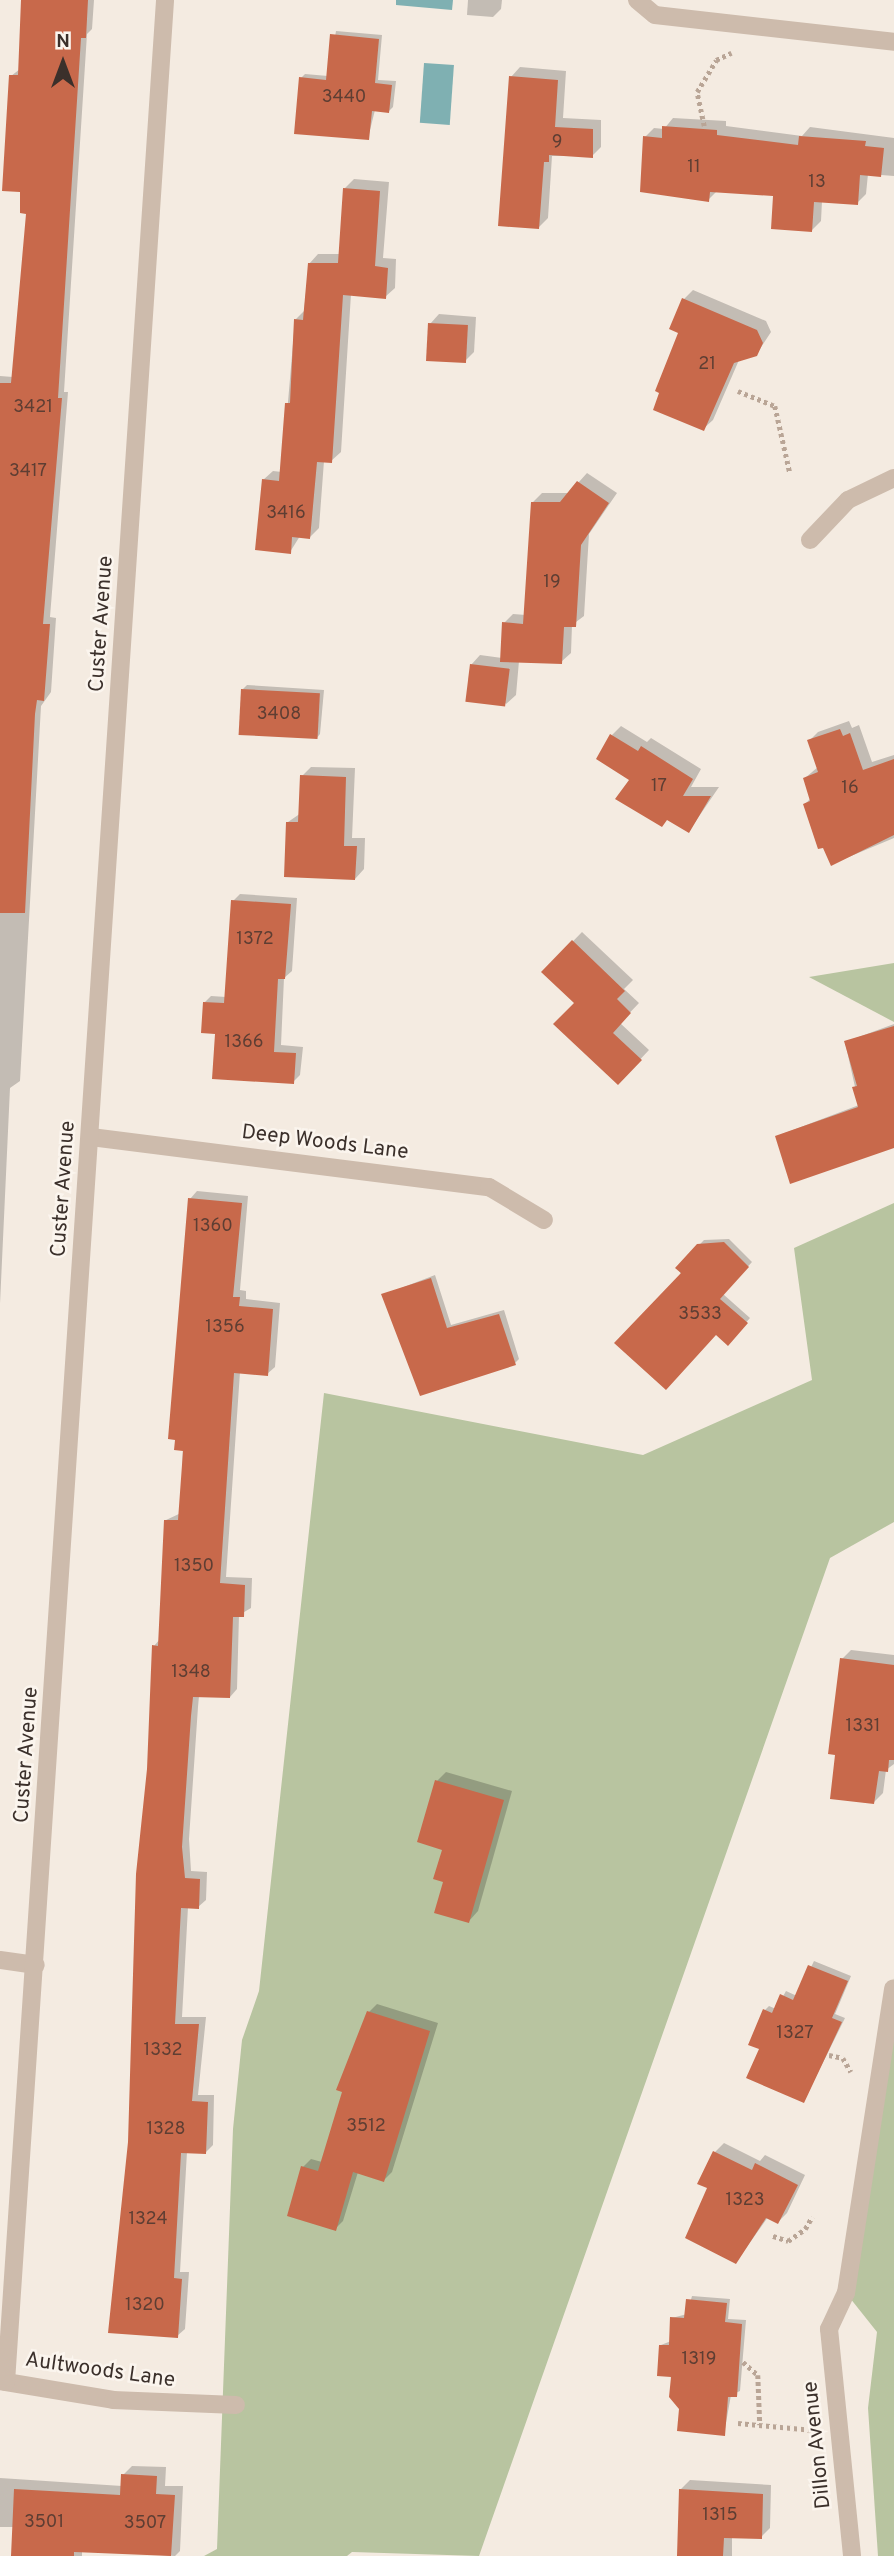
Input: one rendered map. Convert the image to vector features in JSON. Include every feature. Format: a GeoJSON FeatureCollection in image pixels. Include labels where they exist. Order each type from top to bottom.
{"type":"FeatureCollection","features":[{"type":"Feature","properties":{"kind":"street","name":"Custer Avenue"},"geometry":{"type":"LineString","coordinates":[[3,2381],[36,1965],[166,0]]}},
{"type":"Feature","properties":{"kind":"street"},"geometry":{"type":"LineString","coordinates":[[637,0],[654,15],[894,42]]}},
{"type":"Feature","properties":{"kind":"street"},"geometry":{"type":"LineString","coordinates":[[810,540],[848,500],[894,478]]}},
{"type":"Feature","properties":{"kind":"street","name":"Deep Woods Lane"},"geometry":{"type":"LineString","coordinates":[[91,1137],[489,1187],[544,1220]]}},
{"type":"Feature","properties":{"kind":"street"},"geometry":{"type":"LineString","coordinates":[[0,1961],[36,1965]]}},
{"type":"Feature","properties":{"kind":"street","name":"Dillon Avenue"},"geometry":{"type":"LineString","coordinates":[[852,2556],[829,2329],[846,2293],[893,1989]]}},
{"type":"Feature","properties":{"kind":"street","name":"Aultwoods Lane"},"geometry":{"type":"LineString","coordinates":[[3,2381],[113,2400],[236,2405]]}},
{"type":"Feature","properties":{"kind":"path"},"geometry":{"type":"LineString","coordinates":[[704,126],[696,92],[716,60],[741,48]]}},
{"type":"Feature","properties":{"kind":"path"},"geometry":{"type":"LineString","coordinates":[[738,391],[775,406],[790,473]]}},
{"type":"Feature","properties":{"kind":"path"},"geometry":{"type":"LineString","coordinates":[[773,2236],[788,2241],[805,2230],[812,2217]]}},
{"type":"Feature","properties":{"kind":"path"},"geometry":{"type":"LineString","coordinates":[[743,2362],[758,2375],[760,2425]]}},
{"type":"Feature","properties":{"kind":"path"},"geometry":{"type":"LineString","coordinates":[[738,2423],[839,2432]]}},
{"type":"Feature","properties":{"kind":"green space"},"geometry":{"type":"Polygon","coordinates":[[[894,963],[894,1022],[809,977],[894,963]]]}},
{"type":"Feature","properties":{"kind":"green space"},"geometry":{"type":"Polygon","coordinates":[[[894,1203],[894,1522],[830,1558],[479,2556],[352,2552],[347,2556],[204,2556],[217,2549],[233,2129],[242,2040],[259,1991],[324,1393],[643,1455],[812,1380],[794,1248],[894,1203]]]}},
{"type":"Feature","properties":{"kind":"green space"},"geometry":{"type":"Polygon","coordinates":[[[894,1978],[894,2556],[878,2556],[868,2408],[877,2332],[846,2293],[894,1978]]]}},
{"type":"Feature","properties":{"kind":"water"},"geometry":{"type":"Polygon","coordinates":[[[396,0],[453,0],[452,10],[396,5],[396,0]]]}},
{"type":"Feature","properties":{"kind":"water"},"geometry":{"type":"Polygon","coordinates":[[[424,63],[454,65],[450,125],[420,123],[424,63]]]}},
{"type":"Feature","properties":{"kind":"building"},"geometry":{"type":"Polygon","coordinates":[[[21,0],[88,0],[86,38],[81,38],[58,398],[62,398],[43,624],[50,624],[44,701],[37,700],[35,714],[25,913],[0,913],[0,383],[11,383],[26,214],[20,213],[20,192],[2,191],[9,75],[18,75],[21,0]]]}},
{"type":"Feature","properties":{"kind":"building"},"geometry":{"type":"Polygon","coordinates":[[[330,34],[379,39],[375,83],[392,85],[389,113],[372,111],[369,140],[294,134],[299,77],[326,80],[330,34]]]}},
{"type":"Feature","properties":{"kind":"building"},"geometry":{"type":"Polygon","coordinates":[[[509,76],[558,80],[555,127],[593,129],[593,158],[549,155],[549,162],[544,162],[539,229],[498,226],[509,76]]]}},
{"type":"Feature","properties":{"kind":"building"},"geometry":{"type":"Polygon","coordinates":[[[662,126],[717,130],[717,135],[798,145],[799,136],[866,141],[865,146],[884,148],[881,177],[860,175],[858,205],[814,202],[812,232],[771,229],[773,196],[710,192],[709,202],[640,192],[643,136],[662,138],[662,126]]]}},
{"type":"Feature","properties":{"kind":"building"},"geometry":{"type":"Polygon","coordinates":[[[343,188],[380,191],[375,266],[388,268],[386,299],[343,295],[332,463],[317,462],[310,539],[292,537],[291,554],[255,550],[262,479],[279,481],[285,403],[290,403],[294,319],[303,320],[308,263],[338,263],[343,188]]]}},
{"type":"Feature","properties":{"kind":"building"},"geometry":{"type":"Polygon","coordinates":[[[682,298],[757,330],[763,343],[757,356],[734,363],[704,431],[653,410],[659,393],[655,391],[678,333],[669,329],[682,298]]]}},
{"type":"Feature","properties":{"kind":"building"},"geometry":{"type":"Polygon","coordinates":[[[428,323],[468,325],[466,363],[426,361],[428,323]]]}},
{"type":"Feature","properties":{"kind":"building"},"geometry":{"type":"Polygon","coordinates":[[[577,481],[609,503],[581,545],[576,627],[564,627],[562,664],[500,662],[502,622],[523,624],[531,502],[560,502],[577,481]]]}},
{"type":"Feature","properties":{"kind":"building"},"geometry":{"type":"Polygon","coordinates":[[[470,664],[510,669],[505,707],[465,702],[470,664]]]}},
{"type":"Feature","properties":{"kind":"building"},"geometry":{"type":"Polygon","coordinates":[[[241,689],[320,693],[317,739],[239,735],[241,689]]]}},
{"type":"Feature","properties":{"kind":"building"},"geometry":{"type":"Polygon","coordinates":[[[840,729],[843,736],[850,733],[863,770],[894,759],[894,835],[831,866],[823,848],[818,849],[803,804],[810,801],[803,778],[818,772],[807,740],[840,729]]]}},
{"type":"Feature","properties":{"kind":"building"},"geometry":{"type":"Polygon","coordinates":[[[610,734],[638,751],[641,746],[693,779],[683,796],[711,796],[689,833],[667,820],[662,827],[615,799],[629,780],[596,759],[610,734]]]}},
{"type":"Feature","properties":{"kind":"building"},"geometry":{"type":"Polygon","coordinates":[[[300,775],[346,777],[344,846],[357,846],[355,880],[284,877],[286,822],[298,822],[300,775]]]}},
{"type":"Feature","properties":{"kind":"building"},"geometry":{"type":"Polygon","coordinates":[[[231,900],[291,904],[285,979],[278,979],[274,1052],[296,1053],[294,1084],[212,1079],[215,1034],[201,1033],[203,1002],[224,1003],[231,900]]]}},
{"type":"Feature","properties":{"kind":"building"},"geometry":{"type":"Polygon","coordinates":[[[572,940],[625,991],[617,999],[631,1013],[613,1033],[642,1060],[618,1085],[553,1024],[574,1003],[541,972],[572,940]]]}},
{"type":"Feature","properties":{"kind":"building"},"geometry":{"type":"Polygon","coordinates":[[[894,1026],[894,1148],[790,1184],[775,1136],[858,1107],[852,1087],[857,1086],[844,1041],[894,1026]]]}},
{"type":"Feature","properties":{"kind":"building"},"geometry":{"type":"Polygon","coordinates":[[[188,1198],[242,1203],[233,1297],[240,1297],[239,1306],[273,1309],[268,1376],[234,1373],[220,1583],[245,1585],[244,1617],[233,1617],[230,1698],[193,1697],[191,1716],[182,1847],[185,1878],[200,1879],[199,1909],[181,1908],[175,2024],[199,2024],[192,2101],[208,2102],[206,2154],[181,2153],[174,2278],[182,2279],[178,2338],[108,2333],[128,2142],[136,1874],[147,1769],[152,1645],[158,1646],[164,1520],[178,1520],[183,1451],[174,1450],[175,1440],[168,1439],[188,1198]]]}},
{"type":"Feature","properties":{"kind":"building"},"geometry":{"type":"Polygon","coordinates":[[[724,1242],[749,1267],[720,1299],[748,1323],[728,1346],[716,1335],[666,1390],[614,1343],[681,1273],[675,1268],[697,1244],[724,1242]]]}},
{"type":"Feature","properties":{"kind":"building"},"geometry":{"type":"Polygon","coordinates":[[[431,1278],[447,1328],[499,1314],[516,1365],[420,1396],[381,1294],[431,1278]]]}},
{"type":"Feature","properties":{"kind":"building"},"geometry":{"type":"Polygon","coordinates":[[[840,1658],[894,1665],[894,1760],[889,1760],[888,1772],[879,1771],[874,1804],[830,1799],[835,1755],[828,1754],[840,1658]]]}},
{"type":"Feature","properties":{"kind":"building"},"geometry":{"type":"Polygon","coordinates":[[[435,1780],[504,1800],[469,1923],[434,1913],[443,1882],[433,1879],[442,1850],[417,1842],[435,1780]]]}},
{"type":"Feature","properties":{"kind":"building"},"geometry":{"type":"Polygon","coordinates":[[[808,1965],[848,1981],[832,2018],[842,2022],[804,2103],[746,2078],[759,2049],[748,2045],[763,2009],[772,2013],[780,1994],[793,2000],[808,1965]]]}},
{"type":"Feature","properties":{"kind":"building"},"geometry":{"type":"Polygon","coordinates":[[[367,2011],[430,2031],[384,2182],[353,2172],[336,2231],[287,2216],[301,2166],[318,2171],[342,2092],[336,2090],[367,2011]]]}},
{"type":"Feature","properties":{"kind":"building"},"geometry":{"type":"Polygon","coordinates":[[[713,2151],[752,2170],[755,2163],[798,2185],[778,2224],[766,2218],[736,2264],[685,2238],[707,2188],[697,2184],[713,2151]]]}},
{"type":"Feature","properties":{"kind":"building"},"geometry":{"type":"Polygon","coordinates":[[[686,2299],[727,2303],[725,2322],[742,2324],[737,2397],[728,2397],[725,2436],[677,2431],[679,2409],[669,2397],[671,2377],[657,2376],[659,2345],[669,2345],[670,2317],[684,2318],[686,2299]]]}},
{"type":"Feature","properties":{"kind":"building"},"geometry":{"type":"Polygon","coordinates":[[[121,2474],[157,2476],[156,2494],[175,2495],[171,2556],[74,2552],[74,2556],[11,2556],[14,2489],[120,2495],[121,2474]]]}},
{"type":"Feature","properties":{"kind":"building"},"geometry":{"type":"Polygon","coordinates":[[[679,2489],[763,2494],[762,2539],[724,2538],[723,2556],[677,2556],[679,2489]]]}}]}
